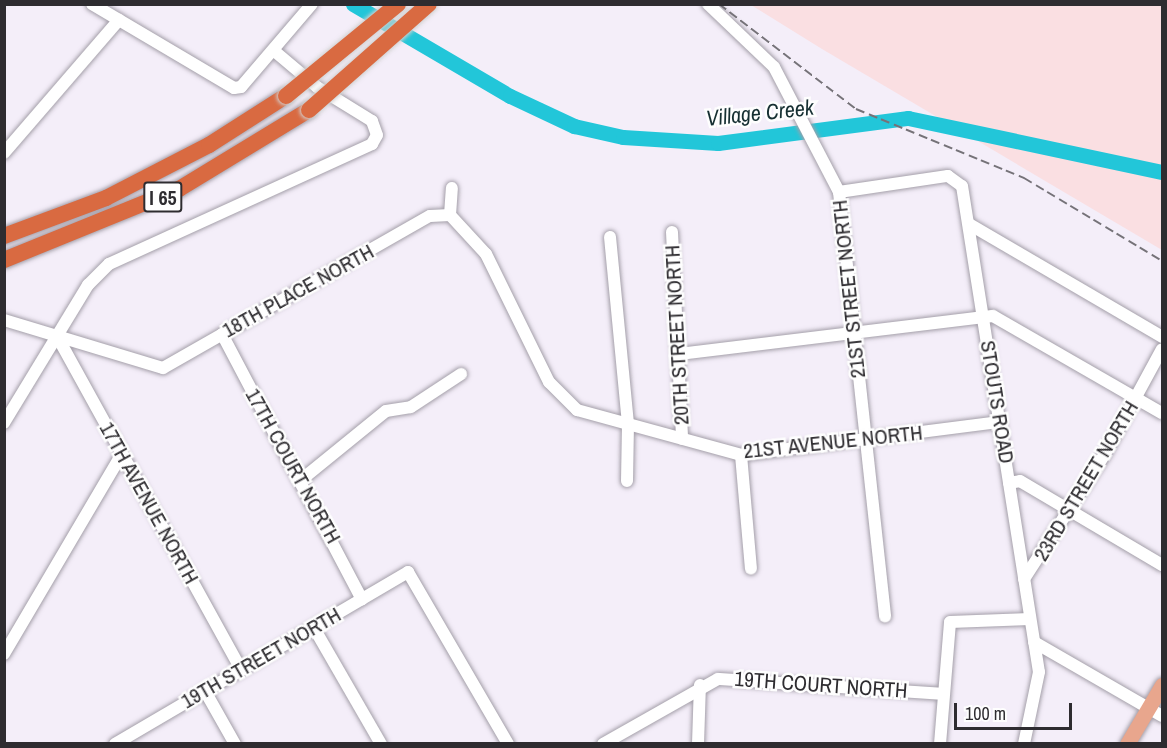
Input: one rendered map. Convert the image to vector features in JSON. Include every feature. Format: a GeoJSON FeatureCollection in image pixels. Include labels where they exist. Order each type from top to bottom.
{"type":"FeatureCollection","features":[{"type":"Feature","properties":{"kind":"highway","name":"I 65"},"geometry":{"type":"LineString","coordinates":[[4,236],[106,198],[209,145],[286,96],[398,4]]}},
{"type":"Feature","properties":{"kind":"highway","name":"I 65"},"geometry":{"type":"LineString","coordinates":[[4,260],[170,193],[309,110],[429,4]]}},
{"type":"Feature","properties":{"kind":"main road"},"geometry":{"type":"LineString","coordinates":[[1127,744],[1162,685]]}},
{"type":"Feature","properties":{"kind":"street"},"geometry":{"type":"LineString","coordinates":[[92,4],[223,81],[241,87],[312,4]]}},
{"type":"Feature","properties":{"kind":"street","name":"21ST STREET NORTH"},"geometry":{"type":"LineString","coordinates":[[708,4],[774,67],[803,117],[839,192],[885,617]]}},
{"type":"Feature","properties":{"kind":"street"},"geometry":{"type":"LineString","coordinates":[[4,153],[119,20]]}},
{"type":"Feature","properties":{"kind":"street"},"geometry":{"type":"LineString","coordinates":[[4,423],[88,285],[109,264],[364,148],[377,135],[372,121],[317,87],[273,50]]}},
{"type":"Feature","properties":{"kind":"street","name":"STOUTS ROAD"},"geometry":{"type":"LineString","coordinates":[[839,192],[951,176],[962,186],[1039,672],[1024,744]]}},
{"type":"Feature","properties":{"kind":"street"},"geometry":{"type":"LineString","coordinates":[[450,215],[453,188]]}},
{"type":"Feature","properties":{"kind":"street","name":"18TH PLACE NORTH"},"geometry":{"type":"LineString","coordinates":[[57,336],[163,368],[430,216],[450,215]]}},
{"type":"Feature","properties":{"kind":"street","name":"21ST AVENUE NORTH"},"geometry":{"type":"LineString","coordinates":[[450,215],[486,254],[549,382],[571,406],[598,416],[741,455],[866,441],[1000,422]]}},
{"type":"Feature","properties":{"kind":"street"},"geometry":{"type":"LineString","coordinates":[[969,224],[1162,337]]}},
{"type":"Feature","properties":{"kind":"street","name":"20TH STREET NORTH"},"geometry":{"type":"LineString","coordinates":[[672,232],[682,439]]}},
{"type":"Feature","properties":{"kind":"street"},"geometry":{"type":"LineString","coordinates":[[610,237],[628,424],[627,481]]}},
{"type":"Feature","properties":{"kind":"street"},"geometry":{"type":"LineString","coordinates":[[679,354],[854,334],[983,316],[1004,320],[1162,413]]}},
{"type":"Feature","properties":{"kind":"street"},"geometry":{"type":"LineString","coordinates":[[4,320],[57,336]]}},
{"type":"Feature","properties":{"kind":"street","name":"17TH COURT NORTH"},"geometry":{"type":"LineString","coordinates":[[222,334],[362,599]]}},
{"type":"Feature","properties":{"kind":"street","name":"17TH AVENUE NORTH"},"geometry":{"type":"LineString","coordinates":[[57,336],[242,670]]}},
{"type":"Feature","properties":{"kind":"street","name":"23RD STREET NORTH"},"geometry":{"type":"LineString","coordinates":[[1024,579],[1070,510],[1162,349]]}},
{"type":"Feature","properties":{"kind":"street"},"geometry":{"type":"LineString","coordinates":[[301,480],[386,411],[411,406],[461,374]]}},
{"type":"Feature","properties":{"kind":"street"},"geometry":{"type":"LineString","coordinates":[[4,654],[122,454]]}},
{"type":"Feature","properties":{"kind":"street"},"geometry":{"type":"LineString","coordinates":[[741,455],[751,569]]}},
{"type":"Feature","properties":{"kind":"street"},"geometry":{"type":"LineString","coordinates":[[1009,483],[1020,482],[1162,565]]}},
{"type":"Feature","properties":{"kind":"street","name":"19TH STREET NORTH"},"geometry":{"type":"LineString","coordinates":[[115,744],[408,572],[508,744]]}},
{"type":"Feature","properties":{"kind":"street"},"geometry":{"type":"LineString","coordinates":[[940,744],[950,622],[1030,619]]}},
{"type":"Feature","properties":{"kind":"street"},"geometry":{"type":"LineString","coordinates":[[314,628],[381,744]]}},
{"type":"Feature","properties":{"kind":"street"},"geometry":{"type":"LineString","coordinates":[[1034,642],[1162,716]]}},
{"type":"Feature","properties":{"kind":"street","name":"19TH COURT NORTH"},"geometry":{"type":"LineString","coordinates":[[700,685],[718,679],[943,694]]}},
{"type":"Feature","properties":{"kind":"street"},"geometry":{"type":"LineString","coordinates":[[603,744],[700,685]]}},
{"type":"Feature","properties":{"kind":"street"},"geometry":{"type":"LineString","coordinates":[[698,744],[700,685]]}},
{"type":"Feature","properties":{"kind":"street"},"geometry":{"type":"LineString","coordinates":[[205,691],[235,744]]}},
{"type":"Feature","properties":{"kind":"shaded area"},"geometry":{"type":"Polygon","coordinates":[[[751,5],[1162,5],[1162,250],[822,49],[751,5]]]}},
{"type":"Feature","properties":{"kind":"waterway","name":"Village Creek"},"geometry":{"type":"LineString","coordinates":[[353,4],[510,96],[574,126],[623,137],[718,143],[908,118],[1162,172]]}},
{"type":"Feature","properties":{"kind":"railway"},"geometry":{"type":"LineString","coordinates":[[719,4],[856,109],[1024,178],[1162,261]]}}]}
